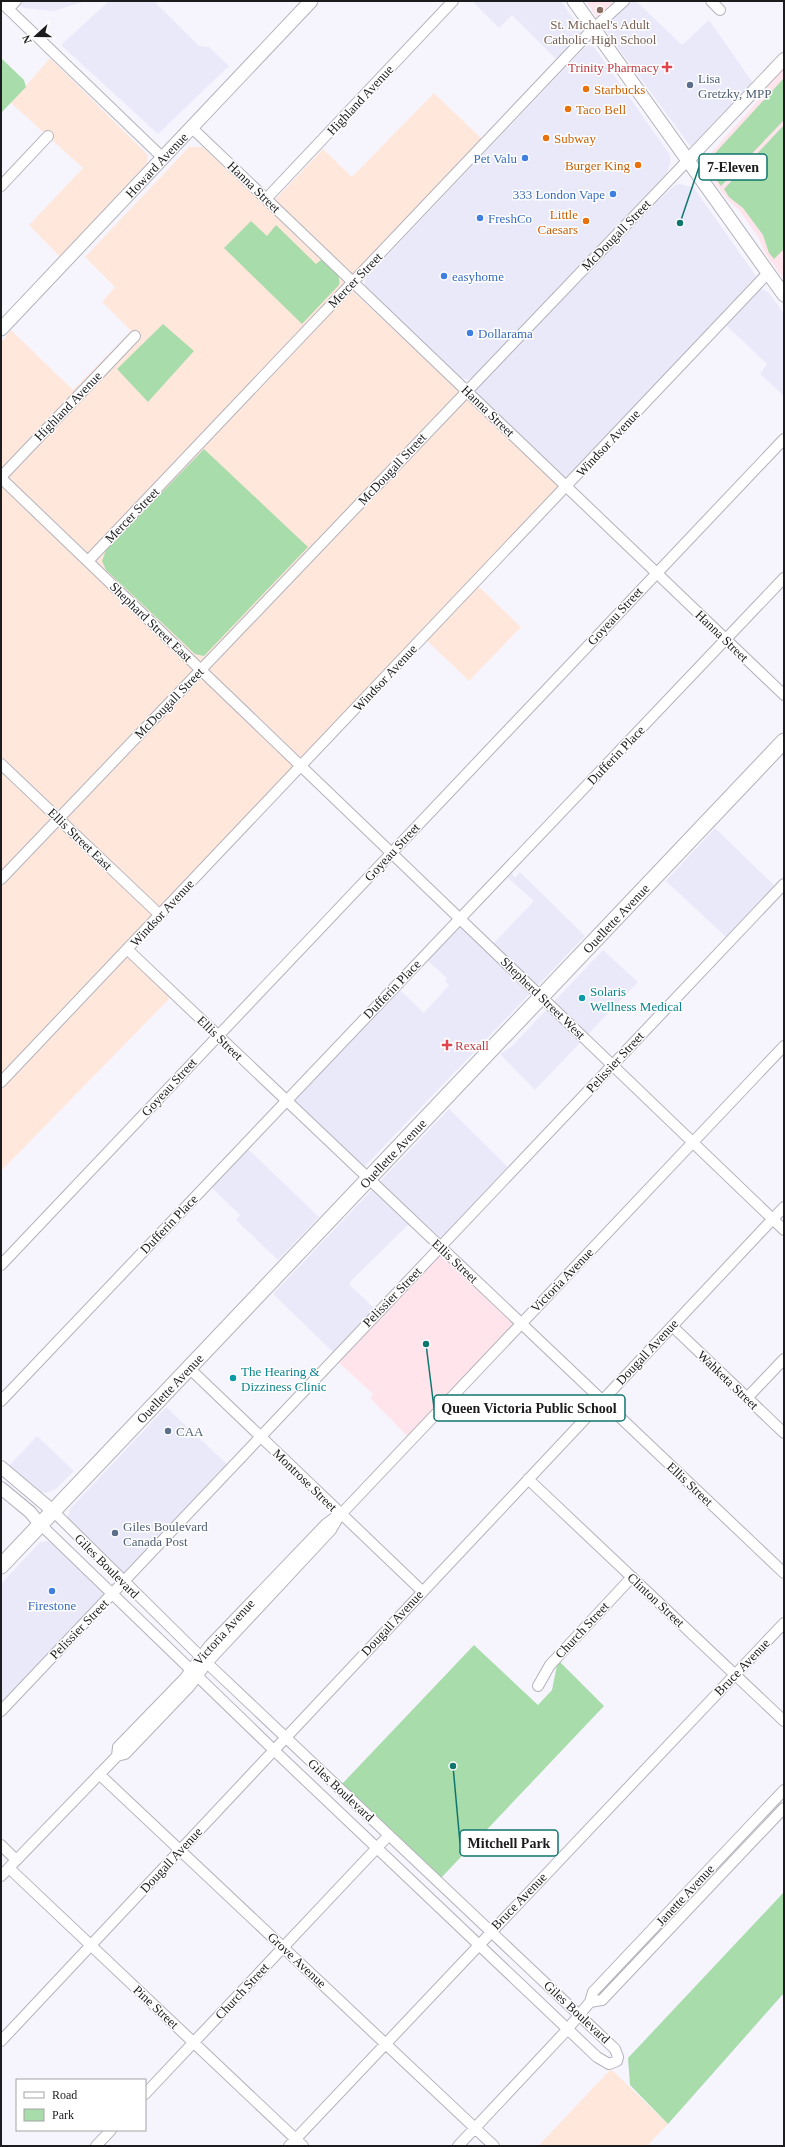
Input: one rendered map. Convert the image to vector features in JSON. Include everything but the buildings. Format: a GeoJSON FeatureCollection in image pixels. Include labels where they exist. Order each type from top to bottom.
{"type":"FeatureCollection","features":[{"type":"Feature","properties":{"kind":"main road","name":"Howard Avenue"},"geometry":{"type":"LineString","coordinates":[[1,329],[312,1]]}},
{"type":"Feature","properties":{"kind":"main road"},"geometry":{"type":"LineString","coordinates":[[574,1],[784,295]]}},
{"type":"Feature","properties":{"kind":"main road","name":"Ouellette Avenue"},"geometry":{"type":"LineString","coordinates":[[1,1566],[784,741]]}},
{"type":"Feature","properties":{"kind":"street"},"geometry":{"type":"LineString","coordinates":[[8,9],[16,1]]}},
{"type":"Feature","properties":{"kind":"street","name":"Highland Avenue"},"geometry":{"type":"LineString","coordinates":[[266,199],[453,1]]}},
{"type":"Feature","properties":{"kind":"street","name":"Mercer Street"},"geometry":{"type":"LineString","coordinates":[[88,561],[593,29],[624,1]]}},
{"type":"Feature","properties":{"kind":"street"},"geometry":{"type":"LineString","coordinates":[[710,1],[720,10]]}},
{"type":"Feature","properties":{"kind":"street"},"geometry":{"type":"LineString","coordinates":[[1,2],[163,158]]}},
{"type":"Feature","properties":{"kind":"street","name":"McDougall Street"},"geometry":{"type":"LineString","coordinates":[[1,879],[784,59]]}},
{"type":"Feature","properties":{"kind":"street","name":"Hanna Street"},"geometry":{"type":"LineString","coordinates":[[192,128],[784,695]]}},
{"type":"Feature","properties":{"kind":"street"},"geometry":{"type":"LineString","coordinates":[[1,186],[48,136]]}},
{"type":"Feature","properties":{"kind":"street","name":"Windsor Avenue"},"geometry":{"type":"LineString","coordinates":[[1,1082],[768,273]]}},
{"type":"Feature","properties":{"kind":"street","name":"Highland Avenue"},"geometry":{"type":"LineString","coordinates":[[1,478],[136,336]]}},
{"type":"Feature","properties":{"kind":"street","name":"Goyeau Street"},"geometry":{"type":"LineString","coordinates":[[1,1265],[784,439]]}},
{"type":"Feature","properties":{"kind":"street","name":"Shephard Street East"},"geometry":{"type":"LineString","coordinates":[[1,478],[302,765]]}},
{"type":"Feature","properties":{"kind":"street","name":"Dufferin Place"},"geometry":{"type":"LineString","coordinates":[[1,1401],[784,578]]}},
{"type":"Feature","properties":{"kind":"street","name":"Ellis Street East"},"geometry":{"type":"LineString","coordinates":[[1,764],[160,915]]}},
{"type":"Feature","properties":{"kind":"street","name":"Shepherd Street West"},"geometry":{"type":"LineString","coordinates":[[302,765],[784,1230]]}},
{"type":"Feature","properties":{"kind":"street","name":"Pelissier Street"},"geometry":{"type":"LineString","coordinates":[[1,1711],[784,884]]}},
{"type":"Feature","properties":{"kind":"street","name":"Ellis Street"},"geometry":{"type":"LineString","coordinates":[[127,949],[784,1573]]}},
{"type":"Feature","properties":{"kind":"street","name":"Victoria Avenue"},"geometry":{"type":"LineString","coordinates":[[1,1876],[117,1756],[125,1754],[194,1673],[203,1660],[331,1530],[340,1514],[784,1046]]}},
{"type":"Feature","properties":{"kind":"street","name":"Dougall Avenue"},"geometry":{"type":"LineString","coordinates":[[1,2041],[274,1750],[284,1737],[784,1207]]}},
{"type":"Feature","properties":{"kind":"street","name":"Wahketa Street"},"geometry":{"type":"LineString","coordinates":[[672,1326],[784,1433]]}},
{"type":"Feature","properties":{"kind":"street"},"geometry":{"type":"LineString","coordinates":[[747,1398],[784,1359]]}},
{"type":"Feature","properties":{"kind":"street","name":"Montrose Street"},"geometry":{"type":"LineString","coordinates":[[189,1368],[422,1591]]}},
{"type":"Feature","properties":{"kind":"street","name":"Giles Boulevard"},"geometry":{"type":"LineString","coordinates":[[1,1467],[52,1511],[203,1660],[615,2049],[618,2057],[617,2061],[609,2064],[603,2062],[274,1750],[40,1524],[30,1512],[1,1488]]}},
{"type":"Feature","properties":{"kind":"street","name":"Clinton Street"},"geometry":{"type":"LineString","coordinates":[[528,1479],[784,1722]]}},
{"type":"Feature","properties":{"kind":"street","name":"Church Street"},"geometry":{"type":"LineString","coordinates":[[538,1686],[550,1665],[632,1577]]}},
{"type":"Feature","properties":{"kind":"street","name":"Bruce Avenue"},"geometry":{"type":"LineString","coordinates":[[296,2144],[385,2043],[784,1623]]}},
{"type":"Feature","properties":{"kind":"street","name":"Grove Avenue"},"geometry":{"type":"LineString","coordinates":[[99,1774],[494,2146]]}},
{"type":"Feature","properties":{"kind":"street","name":"Janette Avenue"},"geometry":{"type":"LineString","coordinates":[[458,2146],[568,2029],[590,2002],[593,1992],[784,1790]]}},
{"type":"Feature","properties":{"kind":"street","name":"Janette Avenue"},"geometry":{"type":"LineString","coordinates":[[590,2002],[602,2000],[784,1808]]}},
{"type":"Feature","properties":{"kind":"street","name":"Church Street"},"geometry":{"type":"LineString","coordinates":[[146,2093],[389,1835]]}},
{"type":"Feature","properties":{"kind":"street"},"geometry":{"type":"LineString","coordinates":[[1,1845],[16,1860]]}},
{"type":"Feature","properties":{"kind":"street","name":"Pine Street"},"geometry":{"type":"LineString","coordinates":[[9,1868],[193,2043],[296,2144]]}},
{"type":"Feature","properties":{"kind":"street"},"geometry":{"type":"LineString","coordinates":[[96,2146],[110,2131]]}},
{"type":"Feature","properties":{"kind":"shaded area"},"geometry":{"type":"Polygon","coordinates":[[[17,1],[87,1],[53,11],[23,8],[17,1]]]}},
{"type":"Feature","properties":{"kind":"shaded area"},"geometry":{"type":"Polygon","coordinates":[[[109,1],[154,1],[199,46],[209,47],[229,66],[158,134],[61,45],[109,1]]]}},
{"type":"Feature","properties":{"kind":"shaded area"},"geometry":{"type":"Polygon","coordinates":[[[472,1],[561,1],[581,30],[580,35],[557,60],[512,15],[499,28],[472,1]]]}},
{"type":"Feature","properties":{"kind":"shaded area","name":"St. Michael's Adult Catholic High School"},"geometry":{"type":"Polygon","coordinates":[[[586,1],[618,1],[598,19],[586,1]]]}},
{"type":"Feature","properties":{"kind":"shaded area"},"geometry":{"type":"Polygon","coordinates":[[[628,1],[636,1],[682,45],[709,20],[753,83],[691,147],[602,26],[628,1]]]}},
{"type":"Feature","properties":{"kind":"shaded area"},"geometry":{"type":"Polygon","coordinates":[[[589,45],[594,47],[670,155],[670,163],[667,173],[471,379],[465,379],[457,376],[371,293],[365,286],[365,279],[584,48],[589,45]]]}},
{"type":"Feature","properties":{"kind":"shaded area"},"geometry":{"type":"Polygon","coordinates":[[[50,58],[148,155],[147,163],[60,257],[29,225],[83,168],[11,103],[50,58]]]}},
{"type":"Feature","properties":{"kind":"shaded area"},"geometry":{"type":"Polygon","coordinates":[[[784,66],[784,279],[765,253],[758,237],[740,211],[727,199],[701,164],[756,103],[771,80],[784,66]]]}},
{"type":"Feature","properties":{"kind":"shaded area"},"geometry":{"type":"Polygon","coordinates":[[[434,93],[482,139],[360,269],[343,282],[560,486],[472,580],[521,627],[469,681],[420,634],[121,948],[171,997],[1,1171],[1,770],[50,818],[59,809],[54,808],[1,757],[1,342],[11,330],[73,390],[131,331],[102,302],[115,287],[85,257],[189,147],[203,147],[267,208],[323,149],[352,177],[434,93]]]}},
{"type":"Feature","properties":{"kind":"shaded area"},"geometry":{"type":"Polygon","coordinates":[[[681,184],[694,188],[756,276],[571,474],[565,478],[480,397],[476,390],[478,386],[554,305],[580,282],[647,211],[675,185],[681,184]]]}},
{"type":"Feature","properties":{"kind":"shaded area"},"geometry":{"type":"Polygon","coordinates":[[[763,289],[769,293],[784,314],[784,396],[760,374],[767,364],[726,325],[757,291],[763,289]]]}},
{"type":"Feature","properties":{"kind":"shaded area"},"geometry":{"type":"Polygon","coordinates":[[[715,828],[776,887],[727,938],[666,881],[715,828]]]}},
{"type":"Feature","properties":{"kind":"shaded area"},"geometry":{"type":"Polygon","coordinates":[[[511,872],[515,878],[520,872],[585,936],[365,1166],[355,1164],[297,1106],[295,1097],[399,989],[424,1013],[449,985],[445,981],[447,978],[427,960],[457,926],[469,921],[493,944],[534,901],[507,877],[511,872]]]}},
{"type":"Feature","properties":{"kind":"shaded area"},"geometry":{"type":"Polygon","coordinates":[[[603,950],[638,982],[535,1090],[500,1054],[511,1047],[603,950]]]}},
{"type":"Feature","properties":{"kind":"shaded area"},"geometry":{"type":"Polygon","coordinates":[[[449,1109],[509,1168],[442,1239],[417,1216],[353,1279],[349,1284],[375,1309],[334,1353],[273,1294],[449,1109]]]}},
{"type":"Feature","properties":{"kind":"shaded area"},"geometry":{"type":"Polygon","coordinates":[[[248,1149],[319,1217],[278,1260],[236,1220],[240,1215],[211,1187],[248,1149]]]}},
{"type":"Feature","properties":{"kind":"shaded area"},"geometry":{"type":"Polygon","coordinates":[[[439,1254],[515,1325],[408,1437],[370,1398],[373,1394],[338,1362],[439,1254]]]}},
{"type":"Feature","properties":{"kind":"shaded area"},"geometry":{"type":"Polygon","coordinates":[[[166,1407],[228,1465],[123,1576],[72,1525],[68,1517],[70,1509],[166,1407]]]}},
{"type":"Feature","properties":{"kind":"shaded area"},"geometry":{"type":"Polygon","coordinates":[[[37,1436],[74,1471],[56,1489],[46,1493],[35,1490],[7,1468],[37,1436]]]}},
{"type":"Feature","properties":{"kind":"shaded area"},"geometry":{"type":"Polygon","coordinates":[[[47,1541],[55,1543],[100,1586],[104,1593],[100,1600],[1,1705],[1,1584],[40,1542],[47,1541]]]}},
{"type":"Feature","properties":{"kind":"shaded area"},"geometry":{"type":"Polygon","coordinates":[[[611,2069],[668,2124],[647,2146],[538,2146],[611,2069]]]}},
{"type":"Feature","properties":{"kind":"green space"},"geometry":{"type":"Polygon","coordinates":[[[1,58],[24,80],[26,87],[1,113],[1,58]]]}},
{"type":"Feature","properties":{"kind":"green space"},"geometry":{"type":"Polygon","coordinates":[[[784,78],[784,120],[721,186],[707,166],[707,162],[784,78]]]}},
{"type":"Feature","properties":{"kind":"green space"},"geometry":{"type":"Polygon","coordinates":[[[784,125],[784,249],[774,259],[769,253],[763,235],[743,208],[729,197],[724,189],[784,125]]]}},
{"type":"Feature","properties":{"kind":"green space"},"geometry":{"type":"Polygon","coordinates":[[[251,221],[267,236],[276,225],[316,264],[322,259],[335,271],[339,277],[339,285],[302,324],[224,248],[251,221]]]}},
{"type":"Feature","properties":{"kind":"green space"},"geometry":{"type":"Polygon","coordinates":[[[163,324],[194,351],[148,402],[117,369],[163,324]]]}},
{"type":"Feature","properties":{"kind":"green space"},"geometry":{"type":"Polygon","coordinates":[[[204,449],[308,547],[204,656],[195,654],[106,570],[102,561],[106,550],[204,449]]]}},
{"type":"Feature","properties":{"kind":"green space"},"geometry":{"type":"Polygon","coordinates":[[[474,1645],[538,1705],[552,1690],[558,1660],[604,1706],[441,1878],[342,1784],[474,1645]]]}},
{"type":"Feature","properties":{"kind":"green space"},"geometry":{"type":"Polygon","coordinates":[[[784,1892],[784,1993],[668,2124],[630,2085],[628,2058],[784,1892]]]}},
{"type":"Feature","properties":{"kind":"place","name":"St. Michael's Adult Catholic High School"},"geometry":{"type":"Point","coordinates":[600,10]}},
{"type":"Feature","properties":{"kind":"place","name":"Trinity Pharmacy"},"geometry":{"type":"Point","coordinates":[667,67]}},
{"type":"Feature","properties":{"kind":"place","name":"Lisa Gretzky, MPP"},"geometry":{"type":"Point","coordinates":[690,85]}},
{"type":"Feature","properties":{"kind":"place","name":"Starbucks"},"geometry":{"type":"Point","coordinates":[586,89]}},
{"type":"Feature","properties":{"kind":"place","name":"Taco Bell"},"geometry":{"type":"Point","coordinates":[568,109]}},
{"type":"Feature","properties":{"kind":"place","name":"Subway"},"geometry":{"type":"Point","coordinates":[546,138]}},
{"type":"Feature","properties":{"kind":"place","name":"Pet Valu"},"geometry":{"type":"Point","coordinates":[525,158]}},
{"type":"Feature","properties":{"kind":"place","name":"Burger King"},"geometry":{"type":"Point","coordinates":[638,165]}},
{"type":"Feature","properties":{"kind":"place","name":"333 London Vape"},"geometry":{"type":"Point","coordinates":[613,194]}},
{"type":"Feature","properties":{"kind":"place","name":"FreshCo"},"geometry":{"type":"Point","coordinates":[480,218]}},
{"type":"Feature","properties":{"kind":"place","name":"Little Caesars"},"geometry":{"type":"Point","coordinates":[586,221]}},
{"type":"Feature","properties":{"kind":"place","name":"7-Eleven"},"geometry":{"type":"Point","coordinates":[680,223]}},
{"type":"Feature","properties":{"kind":"place","name":"easyhome"},"geometry":{"type":"Point","coordinates":[444,276]}},
{"type":"Feature","properties":{"kind":"place","name":"Dollarama"},"geometry":{"type":"Point","coordinates":[470,333]}},
{"type":"Feature","properties":{"kind":"place","name":"Solaris Wellness Medical"},"geometry":{"type":"Point","coordinates":[582,998]}},
{"type":"Feature","properties":{"kind":"place","name":"Rexall"},"geometry":{"type":"Point","coordinates":[447,1045]}},
{"type":"Feature","properties":{"kind":"place","name":"Queen Victoria Public School"},"geometry":{"type":"Point","coordinates":[426,1344]}},
{"type":"Feature","properties":{"kind":"place","name":"The Hearing & Dizziness Clinic"},"geometry":{"type":"Point","coordinates":[233,1378]}},
{"type":"Feature","properties":{"kind":"place","name":"CAA"},"geometry":{"type":"Point","coordinates":[168,1431]}},
{"type":"Feature","properties":{"kind":"place","name":"Giles Boulevard Canada Post"},"geometry":{"type":"Point","coordinates":[115,1533]}},
{"type":"Feature","properties":{"kind":"place","name":"Firestone"},"geometry":{"type":"Point","coordinates":[52,1591]}},
{"type":"Feature","properties":{"kind":"place","name":"Mitchell Park"},"geometry":{"type":"Point","coordinates":[453,1766]}}]}
